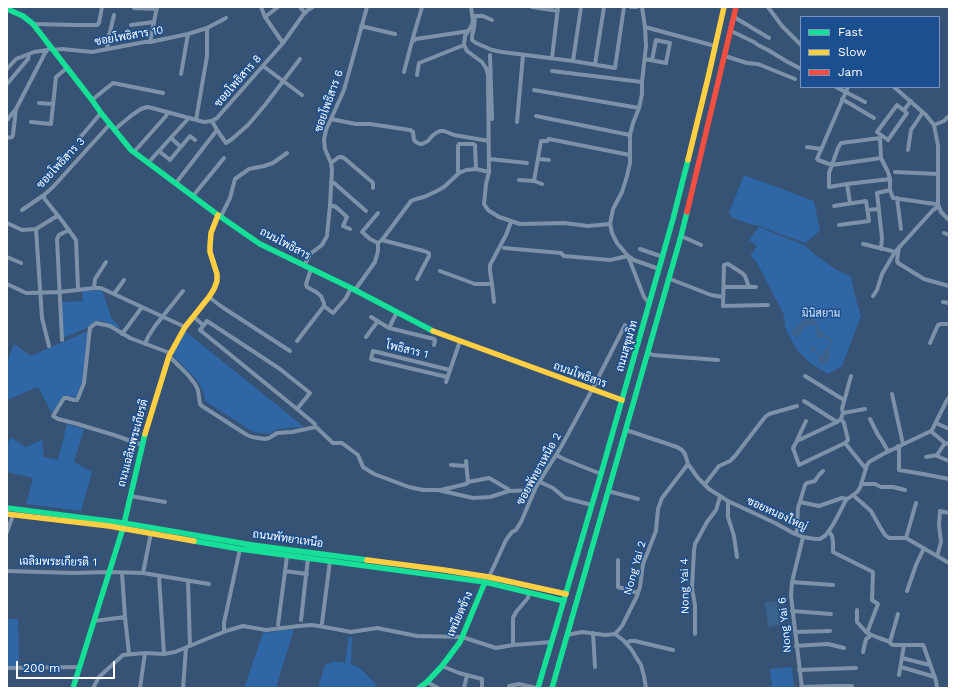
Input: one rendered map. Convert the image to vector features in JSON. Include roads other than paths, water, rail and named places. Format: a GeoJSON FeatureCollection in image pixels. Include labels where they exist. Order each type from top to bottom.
{"type":"FeatureCollection","features":[{"type":"Feature","properties":{"kind":"main road","name":"ถนนสุขุมวิท"},"geometry":{"type":"LineString","coordinates":[[537,688],[565,598],[663,257],[694,136],[724,7]]}},
{"type":"Feature","properties":{"kind":"main road","name":"ถนนสุขุมวิท"},"geometry":{"type":"LineString","coordinates":[[552,686],[670,279],[706,139],[736,7]]}},
{"type":"Feature","properties":{"kind":"main road","name":"ถนนโพธิสาร"},"geometry":{"type":"LineString","coordinates":[[7,8],[23,16],[33,24],[50,49],[67,68],[114,130],[134,152],[260,244],[438,332],[622,400]]}},
{"type":"Feature","properties":{"kind":"main road"},"geometry":{"type":"LineString","coordinates":[[694,136],[694,141],[698,143],[706,139]]}},
{"type":"Feature","properties":{"kind":"main road"},"geometry":{"type":"LineString","coordinates":[[690,152],[692,148],[696,147],[702,155]]}},
{"type":"Feature","properties":{"kind":"main road","name":"ถนนเฉลิมพระเกียรติ"},"geometry":{"type":"LineString","coordinates":[[73,688],[123,526],[142,445],[170,354],[185,327],[209,297],[217,281],[217,274],[210,252],[210,239],[213,229],[220,216]]}},
{"type":"Feature","properties":{"kind":"main road","name":"ถนนพัทยาเหนือ"},"geometry":{"type":"LineString","coordinates":[[7,508],[252,545],[444,570],[565,598]]}},
{"type":"Feature","properties":{"kind":"main road","name":"ถนนพัทยาเหนือ"},"geometry":{"type":"LineString","coordinates":[[10,515],[123,526],[151,533],[287,556],[487,579],[529,592],[565,598]]}},
{"type":"Feature","properties":{"kind":"main road"},"geometry":{"type":"LineString","coordinates":[[588,516],[592,524],[596,523],[600,518]]}},
{"type":"Feature","properties":{"kind":"main road","name":"เพนียดช้าง"},"geometry":{"type":"LineString","coordinates":[[419,688],[442,666],[460,642],[487,579]]}},
{"type":"Feature","properties":{"kind":"main road"},"geometry":{"type":"LineString","coordinates":[[565,598],[577,598]]}},
{"type":"Feature","properties":{"kind":"main road"},"geometry":{"type":"LineString","coordinates":[[565,598],[575,604]]}},
{"type":"Feature","properties":{"kind":"main road"},"geometry":{"type":"LineString","coordinates":[[540,682],[546,677],[550,680],[552,686]]}},
{"type":"Feature","properties":{"kind":"street"},"geometry":{"type":"LineString","coordinates":[[33,24],[97,25],[102,7]]}},
{"type":"Feature","properties":{"kind":"street"},"geometry":{"type":"LineString","coordinates":[[261,7],[265,17],[283,42]]}},
{"type":"Feature","properties":{"kind":"street"},"geometry":{"type":"LineString","coordinates":[[265,17],[278,7]]}},
{"type":"Feature","properties":{"kind":"street"},"geometry":{"type":"LineString","coordinates":[[300,7],[305,13]]}},
{"type":"Feature","properties":{"kind":"street","name":"ซอยโพธิสาร 8"},"geometry":{"type":"LineString","coordinates":[[114,130],[141,109],[147,108],[204,122],[212,121],[217,118],[263,66],[305,13],[313,7]]}},
{"type":"Feature","properties":{"kind":"street","name":"ซอยโพธิสาร 6"},"geometry":{"type":"LineString","coordinates":[[304,266],[310,254],[322,245],[326,236],[330,205],[331,163],[325,149],[324,140],[326,130],[344,90],[367,7]]}},
{"type":"Feature","properties":{"kind":"street"},"geometry":{"type":"LineString","coordinates":[[404,72],[422,7]]}},
{"type":"Feature","properties":{"kind":"street"},"geometry":{"type":"LineString","coordinates":[[472,7],[472,25],[465,36],[464,45],[467,51],[482,62],[488,75],[489,159],[484,204],[493,214],[511,222],[525,224],[564,223],[588,226],[610,224]]}},
{"type":"Feature","properties":{"kind":"street"},"geometry":{"type":"LineString","coordinates":[[532,7],[558,9],[552,58]]}},
{"type":"Feature","properties":{"kind":"street"},"geometry":{"type":"LineString","coordinates":[[573,61],[581,7]]}},
{"type":"Feature","properties":{"kind":"street"},"geometry":{"type":"LineString","coordinates":[[595,64],[604,7]]}},
{"type":"Feature","properties":{"kind":"street"},"geometry":{"type":"LineString","coordinates":[[492,20],[483,16],[475,16],[472,40],[492,50],[502,52],[615,68],[624,7]]}},
{"type":"Feature","properties":{"kind":"street"},"geometry":{"type":"LineString","coordinates":[[630,7],[637,7]]}},
{"type":"Feature","properties":{"kind":"street"},"geometry":{"type":"LineString","coordinates":[[642,7],[646,46],[642,94],[630,135],[630,163],[627,176],[622,192],[613,209],[610,224],[616,243],[628,256],[634,260],[659,269]]}},
{"type":"Feature","properties":{"kind":"street"},"geometry":{"type":"LineString","coordinates":[[768,7],[782,26],[800,44]]}},
{"type":"Feature","properties":{"kind":"street"},"geometry":{"type":"LineString","coordinates":[[134,8],[157,8],[150,42]]}},
{"type":"Feature","properties":{"kind":"street"},"geometry":{"type":"LineString","coordinates":[[107,49],[114,16]]}},
{"type":"Feature","properties":{"kind":"street"},"geometry":{"type":"LineString","coordinates":[[734,17],[769,38]]}},
{"type":"Feature","properties":{"kind":"street","name":"ซอยโพธิสาร 10"},"geometry":{"type":"LineString","coordinates":[[7,68],[16,59],[34,52],[50,49],[62,49],[92,52],[150,42],[188,34],[207,28],[226,18]]}},
{"type":"Feature","properties":{"kind":"street"},"geometry":{"type":"LineString","coordinates":[[130,25],[154,22]]}},
{"type":"Feature","properties":{"kind":"street"},"geometry":{"type":"LineString","coordinates":[[361,26],[396,34]]}},
{"type":"Feature","properties":{"kind":"street"},"geometry":{"type":"LineString","coordinates":[[645,27],[715,46]]}},
{"type":"Feature","properties":{"kind":"street"},"geometry":{"type":"LineString","coordinates":[[196,120],[207,56],[207,28]]}},
{"type":"Feature","properties":{"kind":"street"},"geometry":{"type":"LineString","coordinates":[[412,41],[416,39],[469,31]]}},
{"type":"Feature","properties":{"kind":"street"},"geometry":{"type":"LineString","coordinates":[[731,31],[754,42],[758,46],[800,68]]}},
{"type":"Feature","properties":{"kind":"street"},"geometry":{"type":"LineString","coordinates":[[181,74],[188,34]]}},
{"type":"Feature","properties":{"kind":"street"},"geometry":{"type":"LineString","coordinates":[[645,59],[666,63],[670,43],[656,40],[652,60]]}},
{"type":"Feature","properties":{"kind":"street"},"geometry":{"type":"LineString","coordinates":[[417,75],[419,63],[464,45]]}},
{"type":"Feature","properties":{"kind":"street"},"geometry":{"type":"LineString","coordinates":[[7,120],[16,108],[50,49]]}},
{"type":"Feature","properties":{"kind":"street"},"geometry":{"type":"LineString","coordinates":[[492,50],[490,55],[492,119]]}},
{"type":"Feature","properties":{"kind":"street"},"geometry":{"type":"LineString","coordinates":[[7,84],[28,59],[29,54]]}},
{"type":"Feature","properties":{"kind":"street"},"geometry":{"type":"LineString","coordinates":[[482,62],[490,55]]}},
{"type":"Feature","properties":{"kind":"street"},"geometry":{"type":"LineString","coordinates":[[517,122],[523,55]]}},
{"type":"Feature","properties":{"kind":"street"},"geometry":{"type":"LineString","coordinates":[[725,56],[747,63],[758,64],[795,79]]}},
{"type":"Feature","properties":{"kind":"street"},"geometry":{"type":"LineString","coordinates":[[212,121],[226,143],[232,139],[248,125],[265,105],[300,59]]}},
{"type":"Feature","properties":{"kind":"street"},"geometry":{"type":"LineString","coordinates":[[263,66],[302,95]]}},
{"type":"Feature","properties":{"kind":"street"},"geometry":{"type":"LineString","coordinates":[[31,122],[51,124],[56,77],[67,68]]}},
{"type":"Feature","properties":{"kind":"street"},"geometry":{"type":"LineString","coordinates":[[552,71],[642,82]]}},
{"type":"Feature","properties":{"kind":"street"},"geometry":{"type":"LineString","coordinates":[[92,100],[113,83],[163,93]]}},
{"type":"Feature","properties":{"kind":"street"},"geometry":{"type":"LineString","coordinates":[[895,88],[923,112],[934,125],[938,146],[938,205],[941,212],[949,220]]}},
{"type":"Feature","properties":{"kind":"street"},"geometry":{"type":"LineString","coordinates":[[865,102],[847,89],[816,159],[832,165],[881,158]]}},
{"type":"Feature","properties":{"kind":"street"},"geometry":{"type":"LineString","coordinates":[[534,90],[639,108]]}},
{"type":"Feature","properties":{"kind":"street"},"geometry":{"type":"LineString","coordinates":[[842,99],[874,118]]}},
{"type":"Feature","properties":{"kind":"street"},"geometry":{"type":"LineString","coordinates":[[904,110],[911,101]]}},
{"type":"Feature","properties":{"kind":"street"},"geometry":{"type":"LineString","coordinates":[[39,102],[53,104]]}},
{"type":"Feature","properties":{"kind":"street"},"geometry":{"type":"LineString","coordinates":[[897,105],[904,110],[908,113],[888,140],[877,132],[897,105]]}},
{"type":"Feature","properties":{"kind":"street"},"geometry":{"type":"LineString","coordinates":[[7,138],[12,137],[13,135],[16,108]]}},
{"type":"Feature","properties":{"kind":"street"},"geometry":{"type":"LineString","coordinates":[[134,152],[168,112]]}},
{"type":"Feature","properties":{"kind":"street"},"geometry":{"type":"LineString","coordinates":[[908,150],[911,130],[923,112]]}},
{"type":"Feature","properties":{"kind":"street"},"geometry":{"type":"LineString","coordinates":[[78,140],[101,113]]}},
{"type":"Feature","properties":{"kind":"street"},"geometry":{"type":"LineString","coordinates":[[536,116],[630,135]]}},
{"type":"Feature","properties":{"kind":"street"},"geometry":{"type":"LineString","coordinates":[[934,125],[944,121],[949,116]]}},
{"type":"Feature","properties":{"kind":"street"},"geometry":{"type":"LineString","coordinates":[[148,163],[188,118]]}},
{"type":"Feature","properties":{"kind":"street"},"geometry":{"type":"LineString","coordinates":[[331,119],[356,124],[370,124],[410,130],[413,132],[414,140],[420,144],[428,141],[432,136],[440,131],[489,141]]}},
{"type":"Feature","properties":{"kind":"street","name":"ซอยโพธิสาร 3"},"geometry":{"type":"LineString","coordinates":[[22,210],[53,187],[110,124]]}},
{"type":"Feature","properties":{"kind":"street"},"geometry":{"type":"LineString","coordinates":[[176,183],[217,130]]}},
{"type":"Feature","properties":{"kind":"street"},"geometry":{"type":"LineString","coordinates":[[159,151],[170,160],[190,136],[195,140]]}},
{"type":"Feature","properties":{"kind":"street"},"geometry":{"type":"LineString","coordinates":[[171,138],[181,147]]}},
{"type":"Feature","properties":{"kind":"street"},"geometry":{"type":"LineString","coordinates":[[890,179],[829,187],[828,172],[838,148],[842,143],[880,138],[881,158],[890,179],[890,190],[893,198],[938,205]]}},
{"type":"Feature","properties":{"kind":"street"},"geometry":{"type":"LineString","coordinates":[[534,181],[541,141],[547,141],[549,139],[630,155]]}},
{"type":"Feature","properties":{"kind":"street"},"geometry":{"type":"LineString","coordinates":[[460,173],[458,171],[459,144],[475,145],[476,169]]}},
{"type":"Feature","properties":{"kind":"street"},"geometry":{"type":"LineString","coordinates":[[807,147],[821,149]]}},
{"type":"Feature","properties":{"kind":"street"},"geometry":{"type":"LineString","coordinates":[[220,216],[230,198],[235,179],[249,169],[273,163],[286,153]]}},
{"type":"Feature","properties":{"kind":"street"},"geometry":{"type":"LineString","coordinates":[[331,163],[338,157],[344,158],[373,183],[373,188]]}},
{"type":"Feature","properties":{"kind":"street"},"geometry":{"type":"LineString","coordinates":[[193,196],[224,158]]}},
{"type":"Feature","properties":{"kind":"street"},"geometry":{"type":"LineString","coordinates":[[539,158],[549,160]]}},
{"type":"Feature","properties":{"kind":"street"},"geometry":{"type":"LineString","coordinates":[[489,159],[527,163]]}},
{"type":"Feature","properties":{"kind":"street"},"geometry":{"type":"LineString","coordinates":[[378,243],[382,240],[411,201],[437,191],[466,170],[476,169],[488,172]]}},
{"type":"Feature","properties":{"kind":"street"},"geometry":{"type":"LineString","coordinates":[[895,172],[938,174]]}},
{"type":"Feature","properties":{"kind":"street"},"geometry":{"type":"LineString","coordinates":[[519,180],[534,181],[542,184]]}},
{"type":"Feature","properties":{"kind":"street"},"geometry":{"type":"LineString","coordinates":[[331,182],[366,211]]}},
{"type":"Feature","properties":{"kind":"street"},"geometry":{"type":"LineString","coordinates":[[847,184],[850,203]]}},
{"type":"Feature","properties":{"kind":"street"},"geometry":{"type":"LineString","coordinates":[[881,249],[882,238],[877,193],[890,190]]}},
{"type":"Feature","properties":{"kind":"street"},"geometry":{"type":"LineString","coordinates":[[44,195],[44,198],[76,240],[78,289]]}},
{"type":"Feature","properties":{"kind":"street"},"geometry":{"type":"LineString","coordinates":[[897,198],[902,229]]}},
{"type":"Feature","properties":{"kind":"street"},"geometry":{"type":"LineString","coordinates":[[834,206],[866,201],[869,221],[839,225]]}},
{"type":"Feature","properties":{"kind":"street"},"geometry":{"type":"LineString","coordinates":[[330,205],[336,207],[347,217],[343,226],[350,229]]}},
{"type":"Feature","properties":{"kind":"street"},"geometry":{"type":"LineString","coordinates":[[873,296],[890,259],[899,247],[938,205]]}},
{"type":"Feature","properties":{"kind":"street"},"geometry":{"type":"LineString","coordinates":[[868,210],[879,209]]}},
{"type":"Feature","properties":{"kind":"street"},"geometry":{"type":"LineString","coordinates":[[378,213],[362,232],[370,239],[378,243]]}},
{"type":"Feature","properties":{"kind":"street"},"geometry":{"type":"LineString","coordinates":[[7,224],[22,230],[36,229],[57,216]]}},
{"type":"Feature","properties":{"kind":"street"},"geometry":{"type":"LineString","coordinates":[[494,302],[490,265],[506,235],[511,222]]}},
{"type":"Feature","properties":{"kind":"street"},"geometry":{"type":"LineString","coordinates":[[36,229],[42,318],[49,346]]}},
{"type":"Feature","properties":{"kind":"street"},"geometry":{"type":"LineString","coordinates":[[62,340],[57,239],[59,235],[69,230]]}},
{"type":"Feature","properties":{"kind":"street"},"geometry":{"type":"LineString","coordinates":[[944,233],[949,236]]}},
{"type":"Feature","properties":{"kind":"street"},"geometry":{"type":"LineString","coordinates":[[681,236],[701,244]]}},
{"type":"Feature","properties":{"kind":"street"},"geometry":{"type":"LineString","coordinates":[[382,240],[429,253],[429,256],[417,279]]}},
{"type":"Feature","properties":{"kind":"street"},"geometry":{"type":"LineString","coordinates":[[311,269],[306,284],[307,287],[321,296],[324,306],[333,313],[375,262],[378,251],[378,243]]}},
{"type":"Feature","properties":{"kind":"street"},"geometry":{"type":"LineString","coordinates":[[863,244],[892,251]]}},
{"type":"Feature","properties":{"kind":"street"},"geometry":{"type":"LineString","coordinates":[[899,247],[898,263],[924,279],[949,286]]}},
{"type":"Feature","properties":{"kind":"street"},"geometry":{"type":"LineString","coordinates":[[504,248],[561,253],[564,256],[610,260],[628,256]]}},
{"type":"Feature","properties":{"kind":"street"},"geometry":{"type":"LineString","coordinates":[[640,248],[663,257]]}},
{"type":"Feature","properties":{"kind":"street"},"geometry":{"type":"LineString","coordinates":[[628,256],[644,297],[649,304]]}},
{"type":"Feature","properties":{"kind":"street"},"geometry":{"type":"LineString","coordinates":[[7,257],[21,263]]}},
{"type":"Feature","properties":{"kind":"street"},"geometry":{"type":"LineString","coordinates":[[94,288],[95,280],[106,262]]}},
{"type":"Feature","properties":{"kind":"street"},"geometry":{"type":"LineString","coordinates":[[749,287],[745,276],[742,273],[728,264],[724,266],[723,306],[768,305]]}},
{"type":"Feature","properties":{"kind":"street"},"geometry":{"type":"LineString","coordinates":[[440,271],[475,284],[492,284]]}},
{"type":"Feature","properties":{"kind":"street"},"geometry":{"type":"LineString","coordinates":[[670,279],[711,295],[723,297]]}},
{"type":"Feature","properties":{"kind":"street"},"geometry":{"type":"LineString","coordinates":[[114,294],[124,280]]}},
{"type":"Feature","properties":{"kind":"street"},"geometry":{"type":"LineString","coordinates":[[7,284],[26,293],[60,292],[78,289],[101,288],[185,327]]}},
{"type":"Feature","properties":{"kind":"street"},"geometry":{"type":"LineString","coordinates":[[724,287],[756,287]]}},
{"type":"Feature","properties":{"kind":"street"},"geometry":{"type":"LineString","coordinates":[[145,344],[148,337],[183,291]]}},
{"type":"Feature","properties":{"kind":"street"},"geometry":{"type":"LineString","coordinates":[[209,297],[290,351]]}},
{"type":"Feature","properties":{"kind":"street"},"geometry":{"type":"LineString","coordinates":[[943,302],[949,302]]}},
{"type":"Feature","properties":{"kind":"street"},"geometry":{"type":"LineString","coordinates":[[297,341],[324,306]]}},
{"type":"Feature","properties":{"kind":"street"},"geometry":{"type":"LineString","coordinates":[[122,334],[142,307]]}},
{"type":"Feature","properties":{"kind":"street"},"geometry":{"type":"LineString","coordinates":[[389,328],[397,312]]}},
{"type":"Feature","properties":{"kind":"street"},"geometry":{"type":"LineString","coordinates":[[194,317],[203,325]]}},
{"type":"Feature","properties":{"kind":"street"},"geometry":{"type":"LineString","coordinates":[[371,317],[389,328],[434,339],[434,345]]}},
{"type":"Feature","properties":{"kind":"street"},"geometry":{"type":"LineString","coordinates":[[297,409],[310,393],[280,369],[207,321],[203,325],[200,330],[315,424]]}},
{"type":"Feature","properties":{"kind":"street"},"geometry":{"type":"LineString","coordinates":[[366,337],[378,321]]}},
{"type":"Feature","properties":{"kind":"street"},"geometry":{"type":"LineString","coordinates":[[142,445],[108,433],[58,420],[53,416],[64,398],[74,400],[77,400],[78,398],[84,383],[90,328],[96,324],[110,326],[130,338],[170,354],[195,384],[198,390],[200,404],[247,435],[265,439],[277,434],[316,427],[333,443],[342,443],[358,455],[363,467],[374,474],[409,487],[423,490],[438,490],[489,478],[509,491]]}},
{"type":"Feature","properties":{"kind":"street"},"geometry":{"type":"LineString","coordinates":[[930,343],[938,325],[949,324]]}},
{"type":"Feature","properties":{"kind":"street","name":"ซอยพัทยาเหนือ 2"},"geometry":{"type":"LineString","coordinates":[[487,579],[506,540],[512,532],[516,530],[521,522],[535,490],[592,390],[625,325]]}},
{"type":"Feature","properties":{"kind":"street"},"geometry":{"type":"LineString","coordinates":[[446,382],[460,341]]}},
{"type":"Feature","properties":{"kind":"street","name":"โพธิสาร 1"},"geometry":{"type":"LineString","coordinates":[[447,377],[371,359],[374,351],[450,370]]}},
{"type":"Feature","properties":{"kind":"street"},"geometry":{"type":"LineString","coordinates":[[648,354],[718,360]]}},
{"type":"Feature","properties":{"kind":"street"},"geometry":{"type":"LineString","coordinates":[[805,376],[844,400]]}},
{"type":"Feature","properties":{"kind":"street"},"geometry":{"type":"LineString","coordinates":[[796,441],[839,421],[843,413],[842,409],[851,376]]}},
{"type":"Feature","properties":{"kind":"street"},"geometry":{"type":"LineString","coordinates":[[892,394],[903,444]]}},
{"type":"Feature","properties":{"kind":"street"},"geometry":{"type":"LineString","coordinates":[[863,652],[866,639],[869,637],[878,604],[872,600],[873,572],[833,552],[833,541],[829,531],[844,503],[857,492],[862,484],[869,462],[898,446],[931,431],[949,398]]}},
{"type":"Feature","properties":{"kind":"street"},"geometry":{"type":"LineString","coordinates":[[804,401],[844,423],[848,440],[845,443],[799,464],[793,448],[806,421]]}},
{"type":"Feature","properties":{"kind":"street"},"geometry":{"type":"LineString","coordinates":[[704,484],[719,466],[730,461],[735,456],[765,417],[769,414],[797,406]]}},
{"type":"Feature","properties":{"kind":"street"},"geometry":{"type":"LineString","coordinates":[[843,413],[865,409]]}},
{"type":"Feature","properties":{"kind":"street"},"geometry":{"type":"LineString","coordinates":[[870,419],[888,451]]}},
{"type":"Feature","properties":{"kind":"street"},"geometry":{"type":"LineString","coordinates":[[936,423],[949,429]]}},
{"type":"Feature","properties":{"kind":"street","name":"ซอยหนองใหญ่"},"geometry":{"type":"LineString","coordinates":[[626,430],[682,450],[688,464],[698,478],[709,489],[728,501],[803,537],[820,539],[829,531]]}},
{"type":"Feature","properties":{"kind":"street"},"geometry":{"type":"LineString","coordinates":[[926,457],[937,455],[947,443],[932,434],[931,431]]}},
{"type":"Feature","properties":{"kind":"street"},"geometry":{"type":"LineString","coordinates":[[845,443],[866,469]]}},
{"type":"Feature","properties":{"kind":"street"},"geometry":{"type":"LineString","coordinates":[[898,446],[899,470],[949,479]]}},
{"type":"Feature","properties":{"kind":"street"},"geometry":{"type":"LineString","coordinates":[[556,455],[601,474]]}},
{"type":"Feature","properties":{"kind":"street"},"geometry":{"type":"LineString","coordinates":[[937,455],[949,461]]}},
{"type":"Feature","properties":{"kind":"street"},"geometry":{"type":"LineString","coordinates":[[466,461],[468,482]]}},
{"type":"Feature","properties":{"kind":"street","name":"Nong Yai 2"},"geometry":{"type":"LineString","coordinates":[[616,634],[622,626],[640,588],[643,564],[656,531],[658,509],[662,498],[688,464]]}},
{"type":"Feature","properties":{"kind":"street"},"geometry":{"type":"LineString","coordinates":[[452,465],[466,466]]}},
{"type":"Feature","properties":{"kind":"street"},"geometry":{"type":"LineString","coordinates":[[795,534],[797,531],[798,508],[805,485],[815,481],[823,471]]}},
{"type":"Feature","properties":{"kind":"street"},"geometry":{"type":"LineString","coordinates":[[540,482],[553,488],[566,498],[592,505]]}},
{"type":"Feature","properties":{"kind":"street"},"geometry":{"type":"LineString","coordinates":[[862,484],[875,484],[881,487],[893,487],[905,490]]}},
{"type":"Feature","properties":{"kind":"street"},"geometry":{"type":"LineString","coordinates":[[438,490],[473,498],[490,497],[509,491],[535,490]]}},
{"type":"Feature","properties":{"kind":"street"},"geometry":{"type":"LineString","coordinates":[[608,490],[638,499]]}},
{"type":"Feature","properties":{"kind":"street"},"geometry":{"type":"LineString","coordinates":[[853,495],[871,512],[885,535],[890,538],[906,538],[949,563]]}},
{"type":"Feature","properties":{"kind":"street"},"geometry":{"type":"LineString","coordinates":[[130,496],[165,502]]}},
{"type":"Feature","properties":{"kind":"street","name":"Nong Yai 4"},"geometry":{"type":"LineString","coordinates":[[695,634],[696,605],[692,588],[695,544],[707,522],[716,510],[720,497]]}},
{"type":"Feature","properties":{"kind":"street"},"geometry":{"type":"LineString","coordinates":[[800,502],[819,506],[842,498],[847,499]]}},
{"type":"Feature","properties":{"kind":"street"},"geometry":{"type":"LineString","coordinates":[[728,501],[728,518],[734,536],[737,557]]}},
{"type":"Feature","properties":{"kind":"street"},"geometry":{"type":"LineString","coordinates":[[906,538],[916,502]]}},
{"type":"Feature","properties":{"kind":"street"},"geometry":{"type":"LineString","coordinates":[[937,556],[941,542],[939,525],[940,511],[949,513]]}},
{"type":"Feature","properties":{"kind":"street"},"geometry":{"type":"LineString","coordinates":[[7,532],[10,515]]}},
{"type":"Feature","properties":{"kind":"street"},"geometry":{"type":"LineString","coordinates":[[143,573],[151,533]]}},
{"type":"Feature","properties":{"kind":"street","name":"Nong Yai 6"},"geometry":{"type":"LineString","coordinates":[[802,688],[790,596],[803,537]]}},
{"type":"Feature","properties":{"kind":"street"},"geometry":{"type":"LineString","coordinates":[[907,591],[924,548]]}},
{"type":"Feature","properties":{"kind":"street"},"geometry":{"type":"LineString","coordinates":[[224,632],[224,623],[240,549]]}},
{"type":"Feature","properties":{"kind":"street"},"geometry":{"type":"LineString","coordinates":[[278,625],[287,556]]}},
{"type":"Feature","properties":{"kind":"street"},"geometry":{"type":"LineString","coordinates":[[301,620],[308,558]]}},
{"type":"Feature","properties":{"kind":"street"},"geometry":{"type":"LineString","coordinates":[[618,560],[618,587],[638,593]]}},
{"type":"Feature","properties":{"kind":"street"},"geometry":{"type":"LineString","coordinates":[[322,623],[330,561]]}},
{"type":"Feature","properties":{"kind":"street","name":"เฉลิมพระเกียรติ 1"},"geometry":{"type":"LineString","coordinates":[[7,570],[74,573],[143,573],[209,584]]}},
{"type":"Feature","properties":{"kind":"street"},"geometry":{"type":"LineString","coordinates":[[122,572],[129,654]]}},
{"type":"Feature","properties":{"kind":"street"},"geometry":{"type":"LineString","coordinates":[[285,572],[307,574]]}},
{"type":"Feature","properties":{"kind":"street"},"geometry":{"type":"LineString","coordinates":[[159,576],[164,654]]}},
{"type":"Feature","properties":{"kind":"street"},"geometry":{"type":"LineString","coordinates":[[183,688],[188,647],[188,580]]}},
{"type":"Feature","properties":{"kind":"street"},"geometry":{"type":"LineString","coordinates":[[792,582],[833,585]]}},
{"type":"Feature","properties":{"kind":"street"},"geometry":{"type":"LineString","coordinates":[[513,646],[513,618],[528,598],[529,592]]}},
{"type":"Feature","properties":{"kind":"street"},"geometry":{"type":"LineString","coordinates":[[856,610],[856,622],[869,634],[890,642],[893,645],[923,645],[936,681],[937,688]]}},
{"type":"Feature","properties":{"kind":"street"},"geometry":{"type":"LineString","coordinates":[[792,611],[831,614]]}},
{"type":"Feature","properties":{"kind":"street"},"geometry":{"type":"LineString","coordinates":[[890,642],[898,614]]}},
{"type":"Feature","properties":{"kind":"street"},"geometry":{"type":"LineString","coordinates":[[94,621],[125,617]]}},
{"type":"Feature","properties":{"kind":"street"},"geometry":{"type":"LineString","coordinates":[[93,688],[99,677],[123,655],[164,654],[175,652],[243,626],[266,630],[311,625],[351,632],[377,628],[417,636],[462,637],[496,648],[552,642]]}},
{"type":"Feature","properties":{"kind":"street"},"geometry":{"type":"LineString","coordinates":[[795,632],[830,630]]}},
{"type":"Feature","properties":{"kind":"street"},"geometry":{"type":"LineString","coordinates":[[567,635],[582,632],[605,635],[616,634],[627,643],[641,665],[646,688]]}},
{"type":"Feature","properties":{"kind":"street"},"geometry":{"type":"LineString","coordinates":[[593,633],[595,667]]}},
{"type":"Feature","properties":{"kind":"street"},"geometry":{"type":"LineString","coordinates":[[627,643],[630,641],[635,641],[673,650]]}},
{"type":"Feature","properties":{"kind":"street"},"geometry":{"type":"LineString","coordinates":[[796,646],[828,644],[844,648]]}},
{"type":"Feature","properties":{"kind":"street"},"geometry":{"type":"LineString","coordinates":[[900,675],[904,645]]}},
{"type":"Feature","properties":{"kind":"street"},"geometry":{"type":"LineString","coordinates":[[140,688],[145,654]]}},
{"type":"Feature","properties":{"kind":"street"},"geometry":{"type":"LineString","coordinates":[[902,658],[930,664]]}},
{"type":"Feature","properties":{"kind":"street"},"geometry":{"type":"LineString","coordinates":[[442,666],[482,679],[482,688]]}},
{"type":"Feature","properties":{"kind":"street"},"geometry":{"type":"LineString","coordinates":[[7,668],[80,667]]}},
{"type":"Feature","properties":{"kind":"street"},"geometry":{"type":"LineString","coordinates":[[901,667],[934,677]]}},
{"type":"Feature","properties":{"kind":"street"},"geometry":{"type":"LineString","coordinates":[[799,670],[856,668]]}},
{"type":"Feature","properties":{"kind":"street"},"geometry":{"type":"LineString","coordinates":[[464,688],[467,675]]}},
{"type":"Feature","properties":{"kind":"street"},"geometry":{"type":"LineString","coordinates":[[427,682],[438,688]]}},
{"type":"Feature","properties":{"kind":"street"},"geometry":{"type":"LineString","coordinates":[[509,686],[519,684],[537,688]]}},
{"type":"Feature","properties":{"kind":"street"},"geometry":{"type":"LineString","coordinates":[[802,688],[852,686]]}},
{"type":"Feature","properties":{"kind":"waterway"},"geometry":{"type":"LineString","coordinates":[[813,316],[832,309],[836,309],[841,313]]}},
{"type":"Feature","properties":{"kind":"park label","name":"มินิสยาม"},"geometry":{"type":"Point","coordinates":[821,314]}}]}
